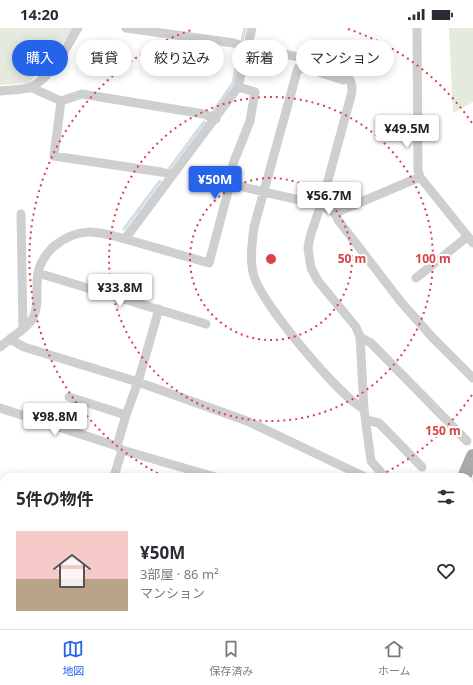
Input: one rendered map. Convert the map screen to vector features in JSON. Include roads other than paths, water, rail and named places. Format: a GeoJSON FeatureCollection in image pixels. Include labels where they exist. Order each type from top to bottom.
{"type":"FeatureCollection","features":[{"type":"Feature","properties":{"kind":"main road"},"geometry":{"type":"LineString","coordinates":[[466,473],[473,456]]}},
{"type":"Feature","properties":{"kind":"street"},"geometry":{"type":"LineString","coordinates":[[0,91],[30,87],[46,75],[54,66],[78,28]]}},
{"type":"Feature","properties":{"kind":"street"},"geometry":{"type":"LineString","coordinates":[[126,28],[232,43]]}},
{"type":"Feature","properties":{"kind":"street"},"geometry":{"type":"LineString","coordinates":[[249,40],[252,28]]}},
{"type":"Feature","properties":{"kind":"street"},"geometry":{"type":"LineString","coordinates":[[416,278],[470,240],[420,177],[418,170],[417,28]]}},
{"type":"Feature","properties":{"kind":"street"},"geometry":{"type":"LineString","coordinates":[[288,56],[340,70],[348,77],[352,85],[352,92],[308,248],[312,268],[318,281],[356,327],[360,337],[364,410],[371,461],[382,473]]}},
{"type":"Feature","properties":{"kind":"street"},"geometry":{"type":"LineString","coordinates":[[348,77],[343,80],[309,69],[298,68],[254,227],[252,264],[255,279],[270,306],[330,378],[357,406],[364,410]]}},
{"type":"Feature","properties":{"kind":"street"},"geometry":{"type":"LineString","coordinates":[[125,240],[216,119],[238,87],[241,76]]}},
{"type":"Feature","properties":{"kind":"street"},"geometry":{"type":"LineString","coordinates":[[30,87],[61,101],[82,94],[204,114],[216,119]]}},
{"type":"Feature","properties":{"kind":"street"},"geometry":{"type":"LineString","coordinates":[[0,347],[23,329],[32,319],[36,308],[38,273],[42,260],[50,250],[63,239],[77,233],[104,233],[209,263],[230,184],[233,164],[250,121],[255,92],[238,87]]}},
{"type":"Feature","properties":{"kind":"street"},"geometry":{"type":"LineString","coordinates":[[61,101],[54,156],[173,175]]}},
{"type":"Feature","properties":{"kind":"street"},"geometry":{"type":"LineString","coordinates":[[335,213],[420,177]]}},
{"type":"Feature","properties":{"kind":"street"},"geometry":{"type":"LineString","coordinates":[[230,184],[321,205],[335,213],[338,220],[401,302],[433,338],[473,378]]}},
{"type":"Feature","properties":{"kind":"street"},"geometry":{"type":"LineString","coordinates":[[21,214],[23,329]]}},
{"type":"Feature","properties":{"kind":"street"},"geometry":{"type":"LineString","coordinates":[[38,273],[206,324]]}},
{"type":"Feature","properties":{"kind":"street"},"geometry":{"type":"LineString","coordinates":[[115,473],[126,415],[138,382],[159,309]]}},
{"type":"Feature","properties":{"kind":"street"},"geometry":{"type":"LineString","coordinates":[[360,337],[371,343],[467,441]]}},
{"type":"Feature","properties":{"kind":"street"},"geometry":{"type":"LineString","coordinates":[[10,339],[24,347],[138,382],[247,421],[357,473]]}},
{"type":"Feature","properties":{"kind":"street"},"geometry":{"type":"LineString","coordinates":[[69,398],[126,415]]}},
{"type":"Feature","properties":{"kind":"street"},"geometry":{"type":"LineString","coordinates":[[0,408],[120,448],[202,473]]}},
{"type":"Feature","properties":{"kind":"street"},"geometry":{"type":"LineString","coordinates":[[366,420],[379,424],[422,467]]}},
{"type":"Feature","properties":{"kind":"waterway"},"geometry":{"type":"LineString","coordinates":[[242,40],[245,28]]}},
{"type":"Feature","properties":{"kind":"waterway"},"geometry":{"type":"LineString","coordinates":[[212,113],[233,83],[234,76]]}},
{"type":"Feature","properties":{"kind":"waterway"},"geometry":{"type":"LineString","coordinates":[[169,169],[204,122]]}},
{"type":"Feature","properties":{"kind":"waterway"},"geometry":{"type":"LineString","coordinates":[[124,229],[160,181]]}}]}
